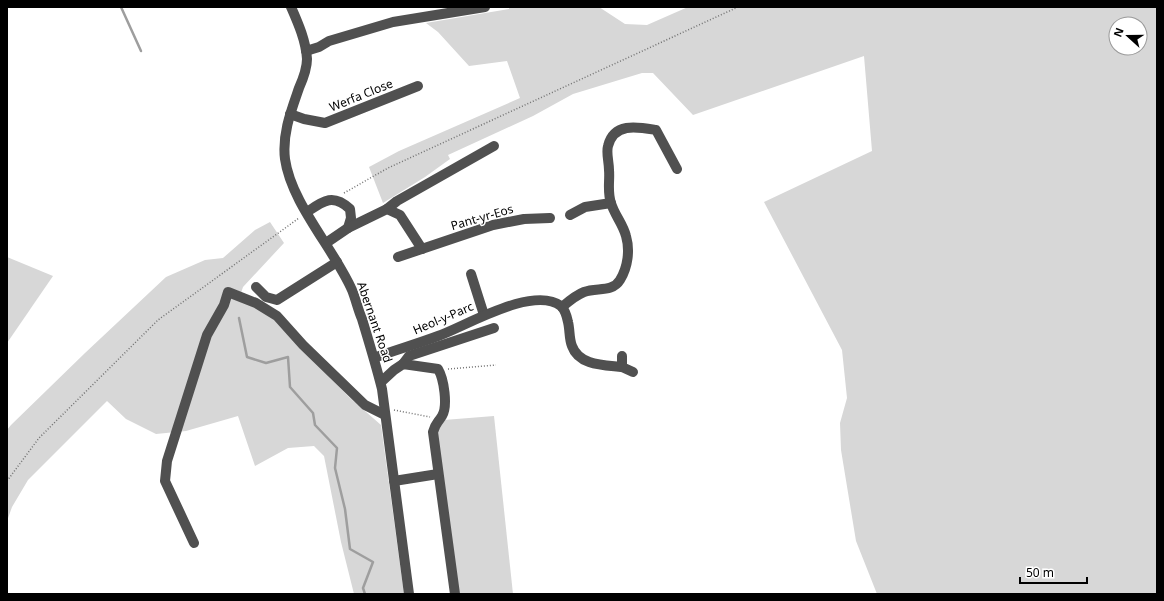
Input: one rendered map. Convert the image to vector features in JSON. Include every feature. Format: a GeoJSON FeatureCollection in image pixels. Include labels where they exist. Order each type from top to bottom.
{"type":"FeatureCollection","features":[{"type":"Feature","properties":{"kind":"street","name":"Abernant Road"},"geometry":{"type":"LineString","coordinates":[[291,7],[301,30],[307,60],[306,70],[290,114],[285,134],[285,159],[291,182],[352,291],[381,382],[409,594]]}},
{"type":"Feature","properties":{"kind":"street"},"geometry":{"type":"LineString","coordinates":[[306,51],[319,47],[329,41],[393,22],[485,7]]}},
{"type":"Feature","properties":{"kind":"street","name":"Werfa Close"},"geometry":{"type":"LineString","coordinates":[[290,114],[304,120],[325,123],[418,86]]}},
{"type":"Feature","properties":{"kind":"street"},"geometry":{"type":"LineString","coordinates":[[633,372],[622,362],[601,365],[586,361],[576,354],[572,345],[567,316],[562,307],[576,295],[586,291],[608,289],[619,282],[625,270],[628,252],[626,235],[611,204],[608,191],[609,170],[607,155],[608,146],[613,134],[623,128],[634,127],[656,130],[677,169]]}},
{"type":"Feature","properties":{"kind":"street"},"geometry":{"type":"LineString","coordinates":[[326,244],[348,228],[387,209],[397,201],[494,146]]}},
{"type":"Feature","properties":{"kind":"street"},"geometry":{"type":"LineString","coordinates":[[307,212],[320,203],[333,200],[342,201],[350,209],[351,218],[348,228]]}},
{"type":"Feature","properties":{"kind":"street"},"geometry":{"type":"LineString","coordinates":[[570,215],[585,207],[611,204]]}},
{"type":"Feature","properties":{"kind":"street"},"geometry":{"type":"LineString","coordinates":[[387,209],[400,214],[422,249]]}},
{"type":"Feature","properties":{"kind":"street","name":"Pant-yr-Eos"},"geometry":{"type":"LineString","coordinates":[[398,257],[493,225],[524,219],[550,218]]}},
{"type":"Feature","properties":{"kind":"street"},"geometry":{"type":"LineString","coordinates":[[256,287],[266,297],[277,300],[337,262]]}},
{"type":"Feature","properties":{"kind":"street"},"geometry":{"type":"LineString","coordinates":[[471,274],[484,314]]}},
{"type":"Feature","properties":{"kind":"street"},"geometry":{"type":"LineString","coordinates":[[194,543],[165,481],[167,461],[207,335],[224,305],[228,292],[256,303],[276,316],[365,405],[385,415]]}},
{"type":"Feature","properties":{"kind":"street","name":"Heol-y-Parc"},"geometry":{"type":"LineString","coordinates":[[374,358],[437,337],[484,314],[522,302],[540,300],[553,302],[562,307]]}},
{"type":"Feature","properties":{"kind":"street"},"geometry":{"type":"LineString","coordinates":[[381,382],[403,364],[409,356],[494,328]]}},
{"type":"Feature","properties":{"kind":"street"},"geometry":{"type":"LineString","coordinates":[[403,364],[438,369],[442,376],[445,406],[442,415],[436,422],[433,432],[455,594]]}},
{"type":"Feature","properties":{"kind":"street"},"geometry":{"type":"LineString","coordinates":[[394,481],[438,474]]}},
{"type":"Feature","properties":{"kind":"path"},"geometry":{"type":"LineString","coordinates":[[333,200],[388,168],[738,7]]}},
{"type":"Feature","properties":{"kind":"path"},"geometry":{"type":"LineString","coordinates":[[7,481],[39,438],[158,320],[307,212]]}},
{"type":"Feature","properties":{"kind":"path"},"geometry":{"type":"LineString","coordinates":[[438,369],[496,365]]}},
{"type":"Feature","properties":{"kind":"path"},"geometry":{"type":"LineString","coordinates":[[385,415],[393,410],[431,418],[436,422]]}},
{"type":"Feature","properties":{"kind":"shaded area"},"geometry":{"type":"Polygon","coordinates":[[[509,7],[599,7],[625,24],[647,25],[688,7],[1157,7],[1157,594],[877,594],[856,541],[841,450],[840,423],[847,398],[842,350],[764,202],[872,151],[864,56],[693,115],[653,73],[642,73],[573,94],[533,116],[448,155],[450,159],[425,177],[383,203],[369,167],[399,151],[520,98],[507,61],[469,66],[438,32],[426,23],[509,9],[509,7]]]}},
{"type":"Feature","properties":{"kind":"shaded area"},"geometry":{"type":"Polygon","coordinates":[[[270,222],[284,243],[243,287],[239,299],[255,305],[275,320],[349,397],[381,425],[404,594],[354,594],[341,542],[324,456],[314,446],[288,448],[255,466],[238,416],[186,431],[156,434],[126,419],[107,401],[28,480],[12,507],[7,521],[7,430],[11,425],[166,277],[205,260],[223,258],[255,230],[270,222]]]}},
{"type":"Feature","properties":{"kind":"shaded area"},"geometry":{"type":"Polygon","coordinates":[[[7,257],[53,276],[7,343],[7,257]]]}},
{"type":"Feature","properties":{"kind":"shaded area"},"geometry":{"type":"Polygon","coordinates":[[[494,416],[513,594],[457,594],[435,433],[444,420],[494,416]]]}},
{"type":"Feature","properties":{"kind":"waterway"},"geometry":{"type":"LineString","coordinates":[[121,7],[141,51]]}},
{"type":"Feature","properties":{"kind":"waterway"},"geometry":{"type":"LineString","coordinates":[[239,318],[247,357],[266,363],[288,357],[290,387],[313,413],[315,425],[337,448],[335,468],[345,509],[350,549],[373,562],[363,588],[365,594]]}}]}
